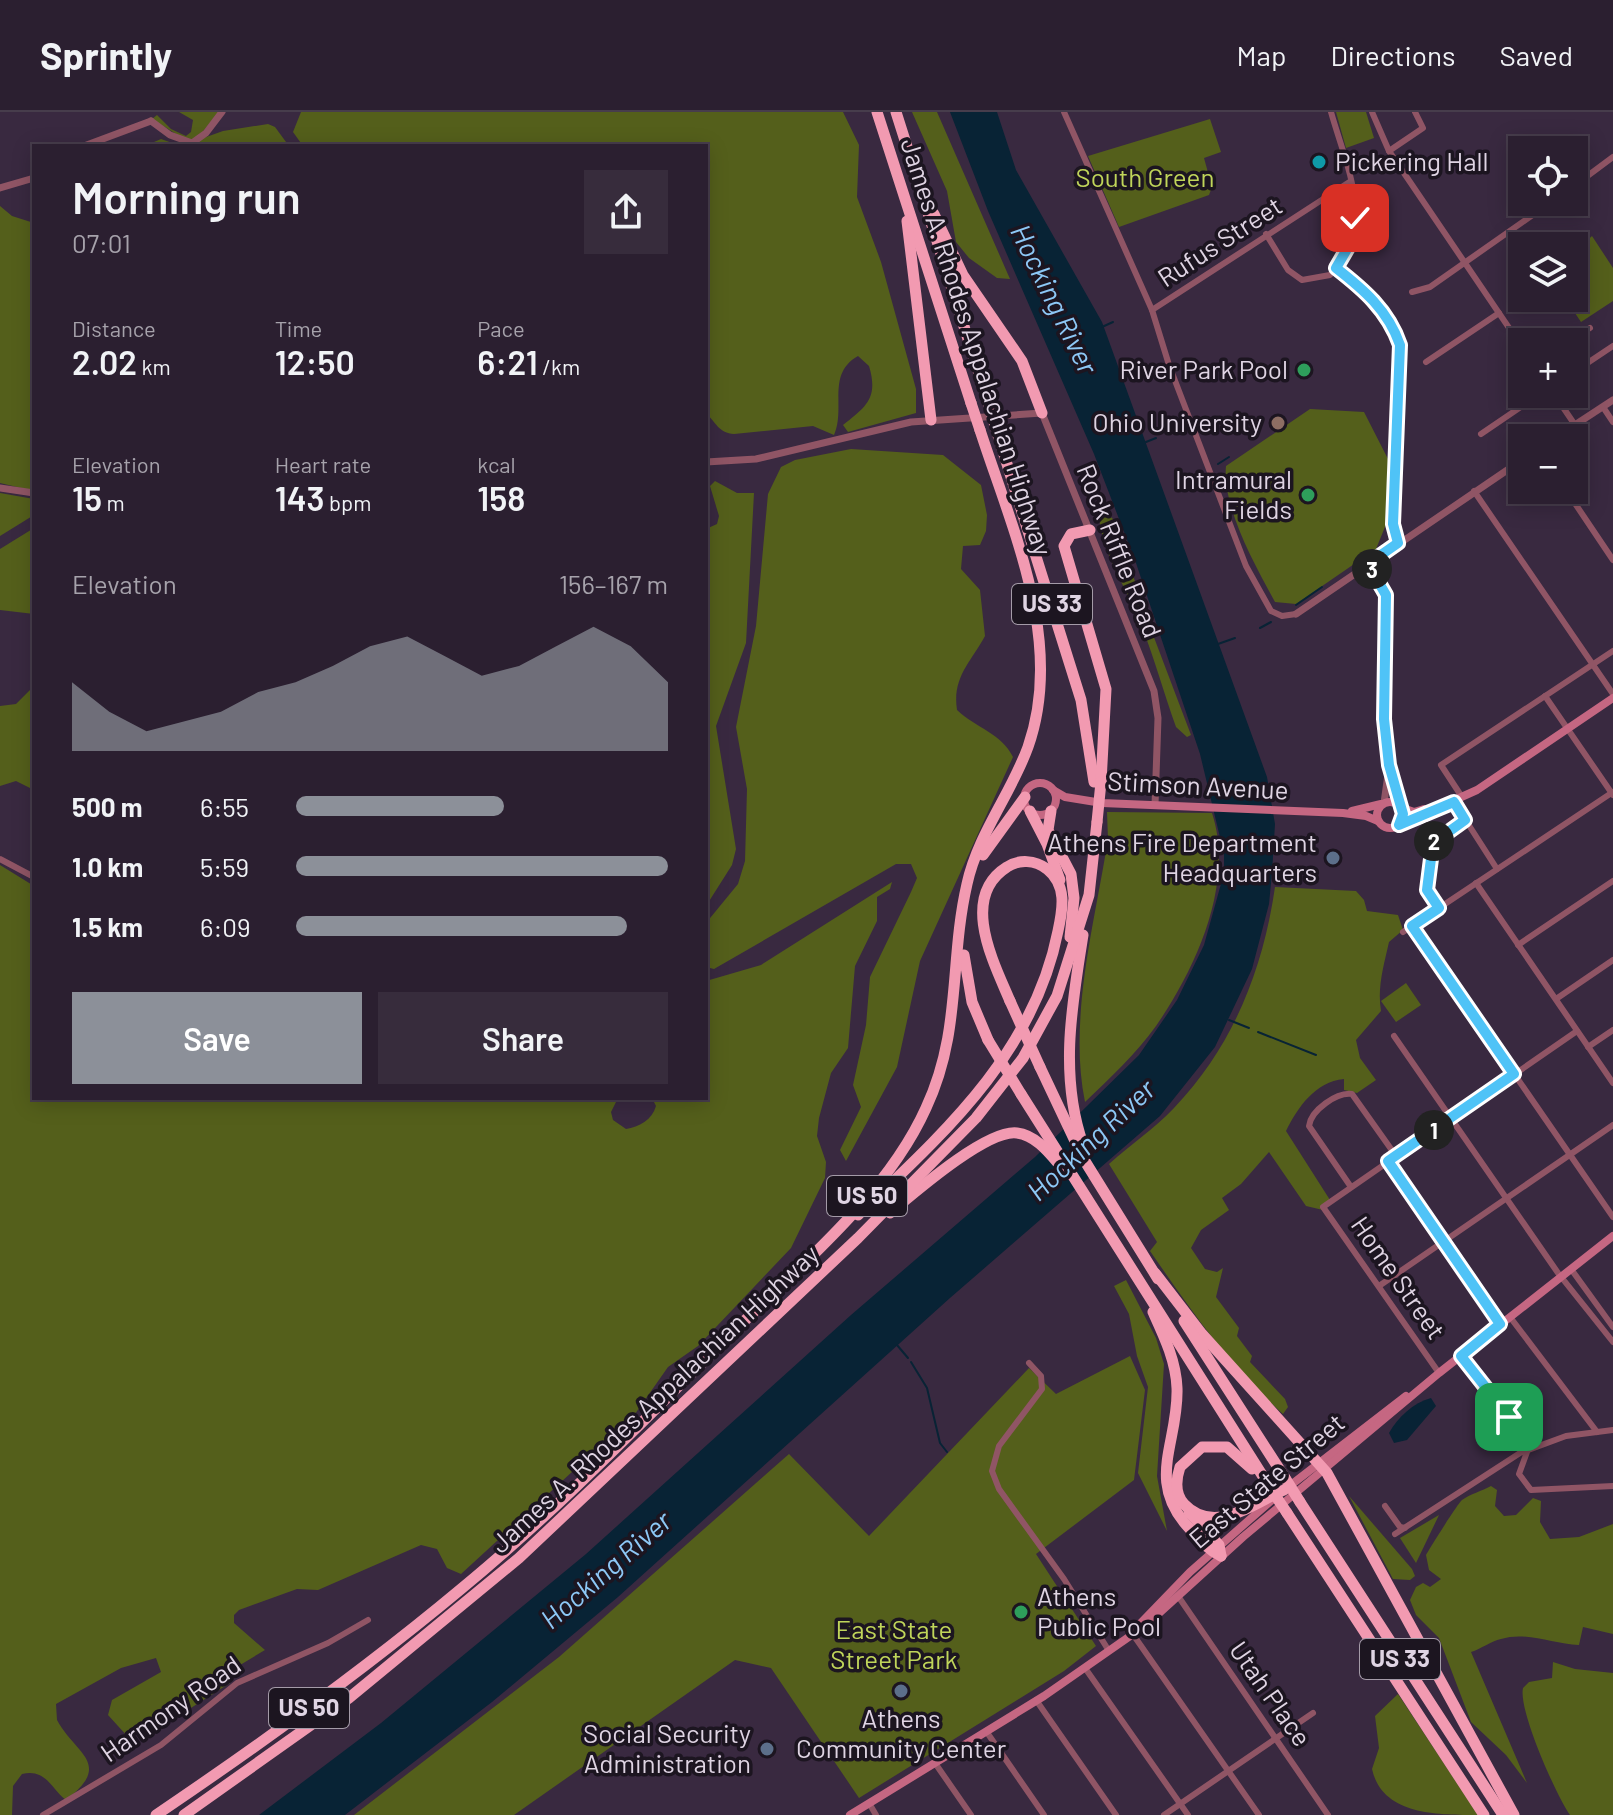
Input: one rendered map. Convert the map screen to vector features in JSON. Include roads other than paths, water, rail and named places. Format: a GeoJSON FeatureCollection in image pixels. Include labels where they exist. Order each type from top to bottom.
{"type":"FeatureCollection","features":[{"type":"Feature","properties":{"kind":"highway","name":"James A. Rhodes Appalachian Highway"},"geometry":{"type":"LineString","coordinates":[[156,1815],[302,1714],[456,1593],[567,1496],[863,1200],[904,1148],[931,1097],[950,1039],[965,896],[978,850],[1028,747],[1040,680],[1039,642],[1030,587],[877,112]]}},
{"type":"Feature","properties":{"kind":"highway","name":"James A. Rhodes Appalachian Highway"},"geometry":{"type":"LineString","coordinates":[[184,1815],[349,1698],[467,1604],[603,1482],[858,1238],[1001,1089],[1041,1027],[1064,977],[1089,895],[1097,822],[1098,782],[1087,725],[896,112]]}},
{"type":"Feature","properties":{"kind":"highway"},"geometry":{"type":"LineString","coordinates":[[912,159],[951,254],[1022,361],[1042,413]]}},
{"type":"Feature","properties":{"kind":"highway"},"geometry":{"type":"LineString","coordinates":[[901,185],[914,255],[931,420]]}},
{"type":"Feature","properties":{"kind":"highway"},"geometry":{"type":"LineString","coordinates":[[1090,530],[1071,534],[1064,546],[1106,689],[1098,782]]}},
{"type":"Feature","properties":{"kind":"highway"},"geometry":{"type":"LineString","coordinates":[[965,896],[985,850],[1025,797]]}},
{"type":"Feature","properties":{"kind":"highway"},"geometry":{"type":"LineString","coordinates":[[1052,810],[1048,830],[1068,864],[1074,898],[1064,977]]}},
{"type":"Feature","properties":{"kind":"highway"},"geometry":{"type":"LineString","coordinates":[[662,1404],[978,1096],[1014,1043],[1040,993],[1059,928],[1063,902],[1056,863],[1030,811]]}},
{"type":"Feature","properties":{"kind":"highway"},"geometry":{"type":"LineString","coordinates":[[1060,886],[1045,868],[1027,861],[1003,870],[989,888],[984,909],[985,938],[1040,1067],[1093,1174]]}},
{"type":"Feature","properties":{"kind":"highway","name":"US 33"},"geometry":{"type":"LineString","coordinates":[[1089,895],[1070,1024],[1071,1092],[1093,1174],[1280,1486],[1287,1513],[1484,1815]]}},
{"type":"Feature","properties":{"kind":"highway","name":"US 33"},"geometry":{"type":"LineString","coordinates":[[961,927],[966,981],[988,1040],[1142,1286],[1280,1486],[1300,1502],[1503,1815]]}},
{"type":"Feature","properties":{"kind":"highway"},"geometry":{"type":"LineString","coordinates":[[858,1238],[990,1139],[1011,1133],[1025,1135],[1048,1151],[1093,1208]]}},
{"type":"Feature","properties":{"kind":"highway"},"geometry":{"type":"LineString","coordinates":[[1154,1272],[1239,1377],[1322,1466],[1514,1815]]}},
{"type":"Feature","properties":{"kind":"highway"},"geometry":{"type":"LineString","coordinates":[[1142,1286],[1175,1371],[1175,1416],[1165,1475],[1168,1497],[1182,1521],[1217,1551]]}},
{"type":"Feature","properties":{"kind":"highway"},"geometry":{"type":"LineString","coordinates":[[1183,1502],[1198,1515],[1220,1517],[1242,1512],[1280,1486],[1237,1453],[1213,1445],[1197,1449],[1180,1467],[1178,1492],[1183,1502],[1217,1551]]}},
{"type":"Feature","properties":{"kind":"main road"},"geometry":{"type":"LineString","coordinates":[[1551,740],[1460,794],[1419,812],[1383,804],[1376,814],[1378,821],[1387,828],[1399,825],[1454,802],[1551,740],[1568,729],[1613,696]]}},
{"type":"Feature","properties":{"kind":"main road"},"geometry":{"type":"LineString","coordinates":[[1052,810],[1056,801],[1053,790],[1046,785],[1034,785],[1025,797],[1030,811],[1040,815],[1067,804],[1102,803]]}},
{"type":"Feature","properties":{"kind":"main road","name":"Stimson Avenue"},"geometry":{"type":"LineString","coordinates":[[1053,790],[1065,797],[1102,803],[1343,813],[1368,816],[1378,821]]}},
{"type":"Feature","properties":{"kind":"main road","name":"Stimson Avenue"},"geometry":{"type":"LineString","coordinates":[[1343,813],[1383,804]]}},
{"type":"Feature","properties":{"kind":"main road"},"geometry":{"type":"LineString","coordinates":[[1399,825],[1403,817],[1400,806]]}},
{"type":"Feature","properties":{"kind":"main road","name":"East State Street"},"geometry":{"type":"LineString","coordinates":[[1132,1633],[1141,1620],[1217,1551],[1613,1236]]}},
{"type":"Feature","properties":{"kind":"main road","name":"East State Street"},"geometry":{"type":"LineString","coordinates":[[850,1815],[1109,1651],[1178,1596],[1280,1486],[1322,1466]]}},
{"type":"Feature","properties":{"kind":"street"},"geometry":{"type":"LineString","coordinates":[[88,144],[151,116],[170,135],[192,143],[206,133],[222,112]]}},
{"type":"Feature","properties":{"kind":"street"},"geometry":{"type":"LineString","coordinates":[[1064,112],[1152,310],[1169,365],[1250,575],[1271,611],[1282,616],[1296,614],[1508,469]]}},
{"type":"Feature","properties":{"kind":"street"},"geometry":{"type":"LineString","coordinates":[[1266,234],[1294,277],[1318,279],[1336,268],[1348,248],[1357,201],[1331,112]]}},
{"type":"Feature","properties":{"kind":"street"},"geometry":{"type":"LineString","coordinates":[[1372,112],[1389,151],[1509,328]]}},
{"type":"Feature","properties":{"kind":"street"},"geometry":{"type":"LineString","coordinates":[[1389,151],[1422,129],[1415,112]]}},
{"type":"Feature","properties":{"kind":"street"},"geometry":{"type":"LineString","coordinates":[[1588,176],[1613,157]]}},
{"type":"Feature","properties":{"kind":"street"},"geometry":{"type":"LineString","coordinates":[[0,188],[32,179]]}},
{"type":"Feature","properties":{"kind":"street","name":"Rufus Street"},"geometry":{"type":"LineString","coordinates":[[1152,310],[1351,181]]}},
{"type":"Feature","properties":{"kind":"street"},"geometry":{"type":"LineString","coordinates":[[1412,292],[1425,290],[1531,216]]}},
{"type":"Feature","properties":{"kind":"street"},"geometry":{"type":"LineString","coordinates":[[1336,268],[1373,299],[1399,343],[1393,524],[1398,543]]}},
{"type":"Feature","properties":{"kind":"street"},"geometry":{"type":"LineString","coordinates":[[1426,362],[1499,313]]}},
{"type":"Feature","properties":{"kind":"street"},"geometry":{"type":"LineString","coordinates":[[1588,363],[1613,346]]}},
{"type":"Feature","properties":{"kind":"street"},"geometry":{"type":"LineString","coordinates":[[1577,424],[1613,400]]}},
{"type":"Feature","properties":{"kind":"street"},"geometry":{"type":"LineString","coordinates":[[1603,407],[1613,422]]}},
{"type":"Feature","properties":{"kind":"street"},"geometry":{"type":"LineString","coordinates":[[1481,434],[1519,408]]}},
{"type":"Feature","properties":{"kind":"street"},"geometry":{"type":"LineString","coordinates":[[708,462],[756,459],[865,431],[931,420],[1042,413]]}},
{"type":"Feature","properties":{"kind":"street","name":"Rock Riffle Road"},"geometry":{"type":"LineString","coordinates":[[1042,413],[1154,691],[1158,718],[1155,805]]}},
{"type":"Feature","properties":{"kind":"street"},"geometry":{"type":"LineString","coordinates":[[0,488],[32,493]]}},
{"type":"Feature","properties":{"kind":"street"},"geometry":{"type":"LineString","coordinates":[[1474,491],[1613,696]]}},
{"type":"Feature","properties":{"kind":"street"},"geometry":{"type":"LineString","coordinates":[[1575,504],[1613,560]]}},
{"type":"Feature","properties":{"kind":"street"},"geometry":{"type":"LineString","coordinates":[[1368,564],[1386,595],[1383,710],[1389,765],[1400,806]]}},
{"type":"Feature","properties":{"kind":"street"},"geometry":{"type":"LineString","coordinates":[[1460,794],[1441,765],[1613,651]]}},
{"type":"Feature","properties":{"kind":"street"},"geometry":{"type":"LineString","coordinates":[[1403,932],[1613,794],[1545,696]]}},
{"type":"Feature","properties":{"kind":"street"},"geometry":{"type":"LineString","coordinates":[[1383,804],[1389,765]]}},
{"type":"Feature","properties":{"kind":"street"},"geometry":{"type":"LineString","coordinates":[[1454,802],[1497,869]]}},
{"type":"Feature","properties":{"kind":"street"},"geometry":{"type":"LineString","coordinates":[[1439,908],[1427,890],[1432,844],[1465,820]]}},
{"type":"Feature","properties":{"kind":"street"},"geometry":{"type":"LineString","coordinates":[[0,859],[32,876]]}},
{"type":"Feature","properties":{"kind":"street"},"geometry":{"type":"LineString","coordinates":[[1518,945],[1613,881]]}},
{"type":"Feature","properties":{"kind":"street"},"geometry":{"type":"LineString","coordinates":[[1476,883],[1613,1083]]}},
{"type":"Feature","properties":{"kind":"street"},"geometry":{"type":"LineString","coordinates":[[1412,926],[1613,1217]]}},
{"type":"Feature","properties":{"kind":"street"},"geometry":{"type":"LineString","coordinates":[[1556,999],[1613,960]]}},
{"type":"Feature","properties":{"kind":"street"},"geometry":{"type":"LineString","coordinates":[[1588,1047],[1613,1030]]}},
{"type":"Feature","properties":{"kind":"street"},"geometry":{"type":"LineString","coordinates":[[1396,1156],[1352,1094],[1341,1095],[1315,1113],[1309,1126],[1351,1187],[1396,1156],[1450,1118],[1577,1031]]}},
{"type":"Feature","properties":{"kind":"street"},"geometry":{"type":"LineString","coordinates":[[1394,1036],[1561,1276],[1613,1342]]}},
{"type":"Feature","properties":{"kind":"street"},"geometry":{"type":"LineString","coordinates":[[1379,1286],[1613,1125]]}},
{"type":"Feature","properties":{"kind":"street"},"geometry":{"type":"LineString","coordinates":[[1388,1161],[1500,1324]]}},
{"type":"Feature","properties":{"kind":"street","name":"Home Street"},"geometry":{"type":"LineString","coordinates":[[1351,1187],[1323,1207],[1439,1373]]}},
{"type":"Feature","properties":{"kind":"street"},"geometry":{"type":"LineString","coordinates":[[1571,1269],[1613,1327]]}},
{"type":"Feature","properties":{"kind":"street"},"geometry":{"type":"LineString","coordinates":[[1510,1317],[1597,1432]]}},
{"type":"Feature","properties":{"kind":"street"},"geometry":{"type":"LineString","coordinates":[[1461,1356],[1529,1450]]}},
{"type":"Feature","properties":{"kind":"street"},"geometry":{"type":"LineString","coordinates":[[1029,1363],[1041,1376],[1042,1389],[999,1446],[992,1471],[999,1489],[1064,1579],[1109,1651]]}},
{"type":"Feature","properties":{"kind":"street"},"geometry":{"type":"LineString","coordinates":[[1395,1534],[1520,1453],[1566,1436],[1613,1430]]}},
{"type":"Feature","properties":{"kind":"street"},"geometry":{"type":"LineString","coordinates":[[1529,1450],[1519,1474],[1531,1490],[1613,1486]]}},
{"type":"Feature","properties":{"kind":"street"},"geometry":{"type":"LineString","coordinates":[[1385,1506],[1400,1527],[1408,1526]]}},
{"type":"Feature","properties":{"kind":"street","name":"Utah Place"},"geometry":{"type":"LineString","coordinates":[[1178,1596],[1328,1815]]}},
{"type":"Feature","properties":{"kind":"street","name":"Harmony Road"},"geometry":{"type":"LineString","coordinates":[[43,1815],[161,1745],[237,1683],[328,1643],[368,1620]]}},
{"type":"Feature","properties":{"kind":"street"},"geometry":{"type":"LineString","coordinates":[[1132,1633],[1259,1815]]}},
{"type":"Feature","properties":{"kind":"street"},"geometry":{"type":"LineString","coordinates":[[1085,1668],[1188,1815]]}},
{"type":"Feature","properties":{"kind":"street"},"geometry":{"type":"LineString","coordinates":[[1036,1700],[1116,1815]]}},
{"type":"Feature","properties":{"kind":"street"},"geometry":{"type":"LineString","coordinates":[[1164,1815],[1313,1713]]}},
{"type":"Feature","properties":{"kind":"street"},"geometry":{"type":"LineString","coordinates":[[986,1731],[1044,1815]]}},
{"type":"Feature","properties":{"kind":"street"},"geometry":{"type":"LineString","coordinates":[[935,1763],[971,1815]]}},
{"type":"Feature","properties":{"kind":"street"},"geometry":{"type":"LineString","coordinates":[[869,1803],[876,1815]]}},
{"type":"Feature","properties":{"kind":"water","name":"Hocking River"},"geometry":{"type":"Polygon","coordinates":[[[950,112],[997,112],[1016,170],[1102,322],[1267,777],[1275,824],[1272,873],[1269,904],[1252,969],[1215,1047],[1160,1116],[950,1298],[618,1597],[492,1702],[345,1815],[259,1815],[381,1723],[586,1554],[851,1315],[1035,1157],[1139,1055],[1177,1000],[1204,945],[1224,873],[1224,854],[1200,754],[1136,563],[1094,454],[988,211],[950,112]]]}},
{"type":"Feature","properties":{"kind":"water"},"geometry":{"type":"Polygon","coordinates":[[[1431,1398],[1436,1406],[1407,1440],[1394,1443],[1389,1433],[1397,1421],[1412,1407],[1431,1398]]]}},
{"type":"Feature","properties":{"kind":"waterway","name":"Hocking River"},"geometry":{"type":"LineString","coordinates":[[1102,327],[1113,322]]}},
{"type":"Feature","properties":{"kind":"waterway"},"geometry":{"type":"LineString","coordinates":[[1146,442],[1156,438]]}},
{"type":"Feature","properties":{"kind":"waterway"},"geometry":{"type":"LineString","coordinates":[[1218,464],[1229,457]]}},
{"type":"Feature","properties":{"kind":"waterway"},"geometry":{"type":"LineString","coordinates":[[1296,605],[1322,587]]}},
{"type":"Feature","properties":{"kind":"waterway"},"geometry":{"type":"LineString","coordinates":[[1260,628],[1271,622]]}},
{"type":"Feature","properties":{"kind":"waterway"},"geometry":{"type":"LineString","coordinates":[[1218,644],[1235,638]]}},
{"type":"Feature","properties":{"kind":"waterway"},"geometry":{"type":"LineString","coordinates":[[1229,1020],[1249,1028]]}},
{"type":"Feature","properties":{"kind":"waterway"},"geometry":{"type":"LineString","coordinates":[[1258,1032],[1316,1055]]}},
{"type":"Feature","properties":{"kind":"waterway"},"geometry":{"type":"LineString","coordinates":[[897,1345],[908,1358]]}},
{"type":"Feature","properties":{"kind":"waterway"},"geometry":{"type":"LineString","coordinates":[[911,1362],[927,1388],[940,1443],[947,1452]]}},
{"type":"Feature","properties":{"kind":"place","name":"Pickering Hall"},"geometry":{"type":"Point","coordinates":[1319,162]}},
{"type":"Feature","properties":{"kind":"place","name":"River Park Pool"},"geometry":{"type":"Point","coordinates":[1304,370]}},
{"type":"Feature","properties":{"kind":"place","name":"Ohio University"},"geometry":{"type":"Point","coordinates":[1278,423]}},
{"type":"Feature","properties":{"kind":"place","name":"Intramural Fields"},"geometry":{"type":"Point","coordinates":[1308,495]}},
{"type":"Feature","properties":{"kind":"place","name":"Athens Fire Department Headquarters"},"geometry":{"type":"Point","coordinates":[1333,858]}},
{"type":"Feature","properties":{"kind":"place","name":"Athens Public Pool"},"geometry":{"type":"Point","coordinates":[1021,1612]}},
{"type":"Feature","properties":{"kind":"place","name":"Athens Community Center"},"geometry":{"type":"Point","coordinates":[901,1691]}},
{"type":"Feature","properties":{"kind":"place","name":"Social Security Administration"},"geometry":{"type":"Point","coordinates":[767,1749]}},
{"type":"Feature","properties":{"kind":"park label","name":"South Green"},"geometry":{"type":"Point","coordinates":[1145,178]}},
{"type":"Feature","properties":{"kind":"park label","name":"East State Street Park"},"geometry":{"type":"Point","coordinates":[894,1645]}}]}
